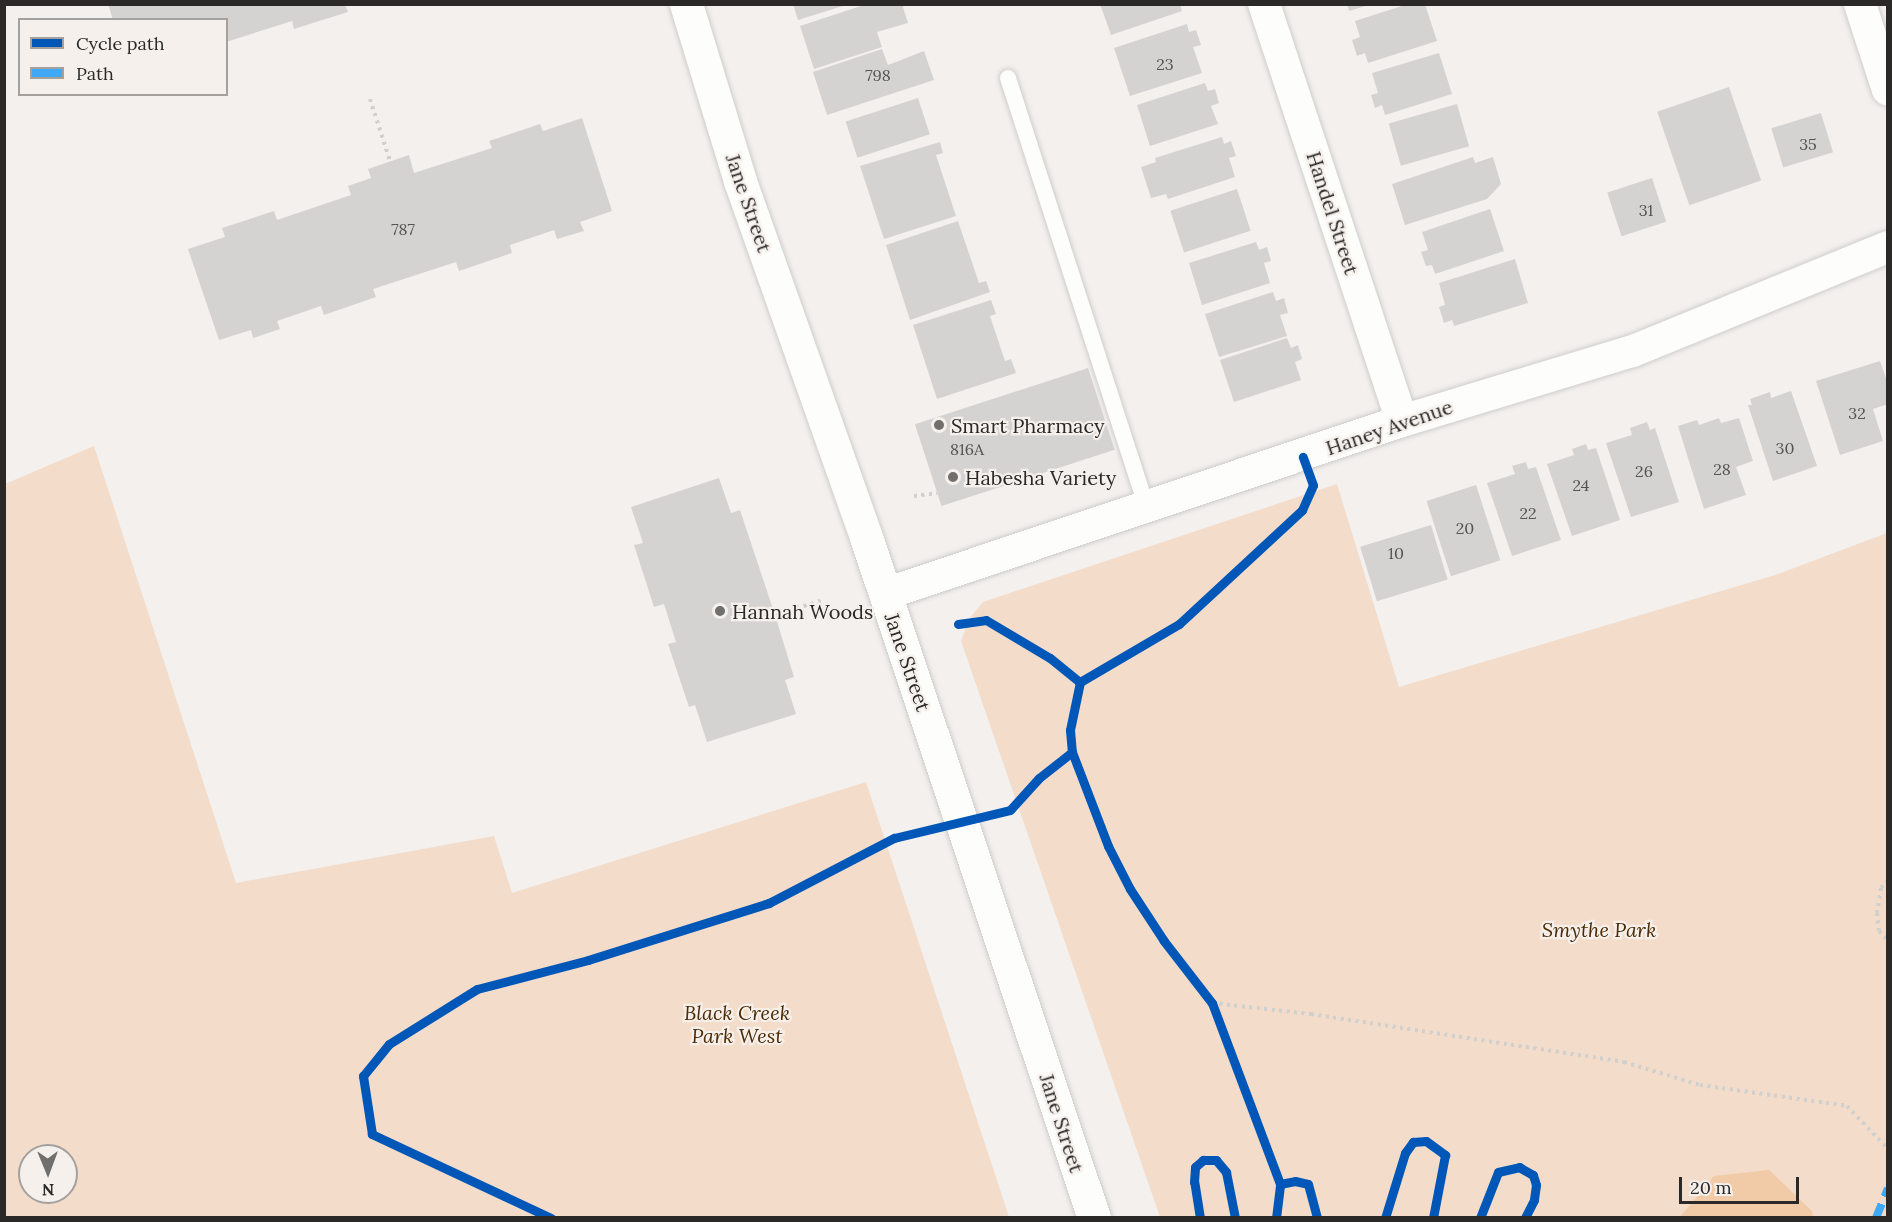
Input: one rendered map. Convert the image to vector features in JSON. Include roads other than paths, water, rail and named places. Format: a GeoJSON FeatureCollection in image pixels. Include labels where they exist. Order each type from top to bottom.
{"type":"FeatureCollection","features":[{"type":"Feature","properties":{"kind":"main road","name":"Jane Street"},"geometry":{"type":"LineString","coordinates":[[686,4],[740,181],[885,594],[1094,1218]]}},
{"type":"Feature","properties":{"kind":"street","name":"Handel Street"},"geometry":{"type":"LineString","coordinates":[[1264,4],[1402,421]]}},
{"type":"Feature","properties":{"kind":"street"},"geometry":{"type":"LineString","coordinates":[[1860,4],[1887,90]]}},
{"type":"Feature","properties":{"kind":"street","name":"Haney Avenue"},"geometry":{"type":"LineString","coordinates":[[885,594],[1402,421],[1633,351],[1887,247]]}},
{"type":"Feature","properties":{"kind":"lane"},"geometry":{"type":"LineString","coordinates":[[1008,78],[1147,508]]}},
{"type":"Feature","properties":{"kind":"place","name":"Smart Pharmacy"},"geometry":{"type":"Point","coordinates":[939,425]}},
{"type":"Feature","properties":{"kind":"place","name":"Habesha Variety"},"geometry":{"type":"Point","coordinates":[953,477]}},
{"type":"Feature","properties":{"kind":"place","name":"Hannah Woods"},"geometry":{"type":"Point","coordinates":[720,611]}},
{"type":"Feature","properties":{"kind":"park label","name":"Smythe Park"},"geometry":{"type":"Point","coordinates":[1599,929]}},
{"type":"Feature","properties":{"kind":"park label","name":"Black Creek Park West"},"geometry":{"type":"Point","coordinates":[737,1024]}}]}
